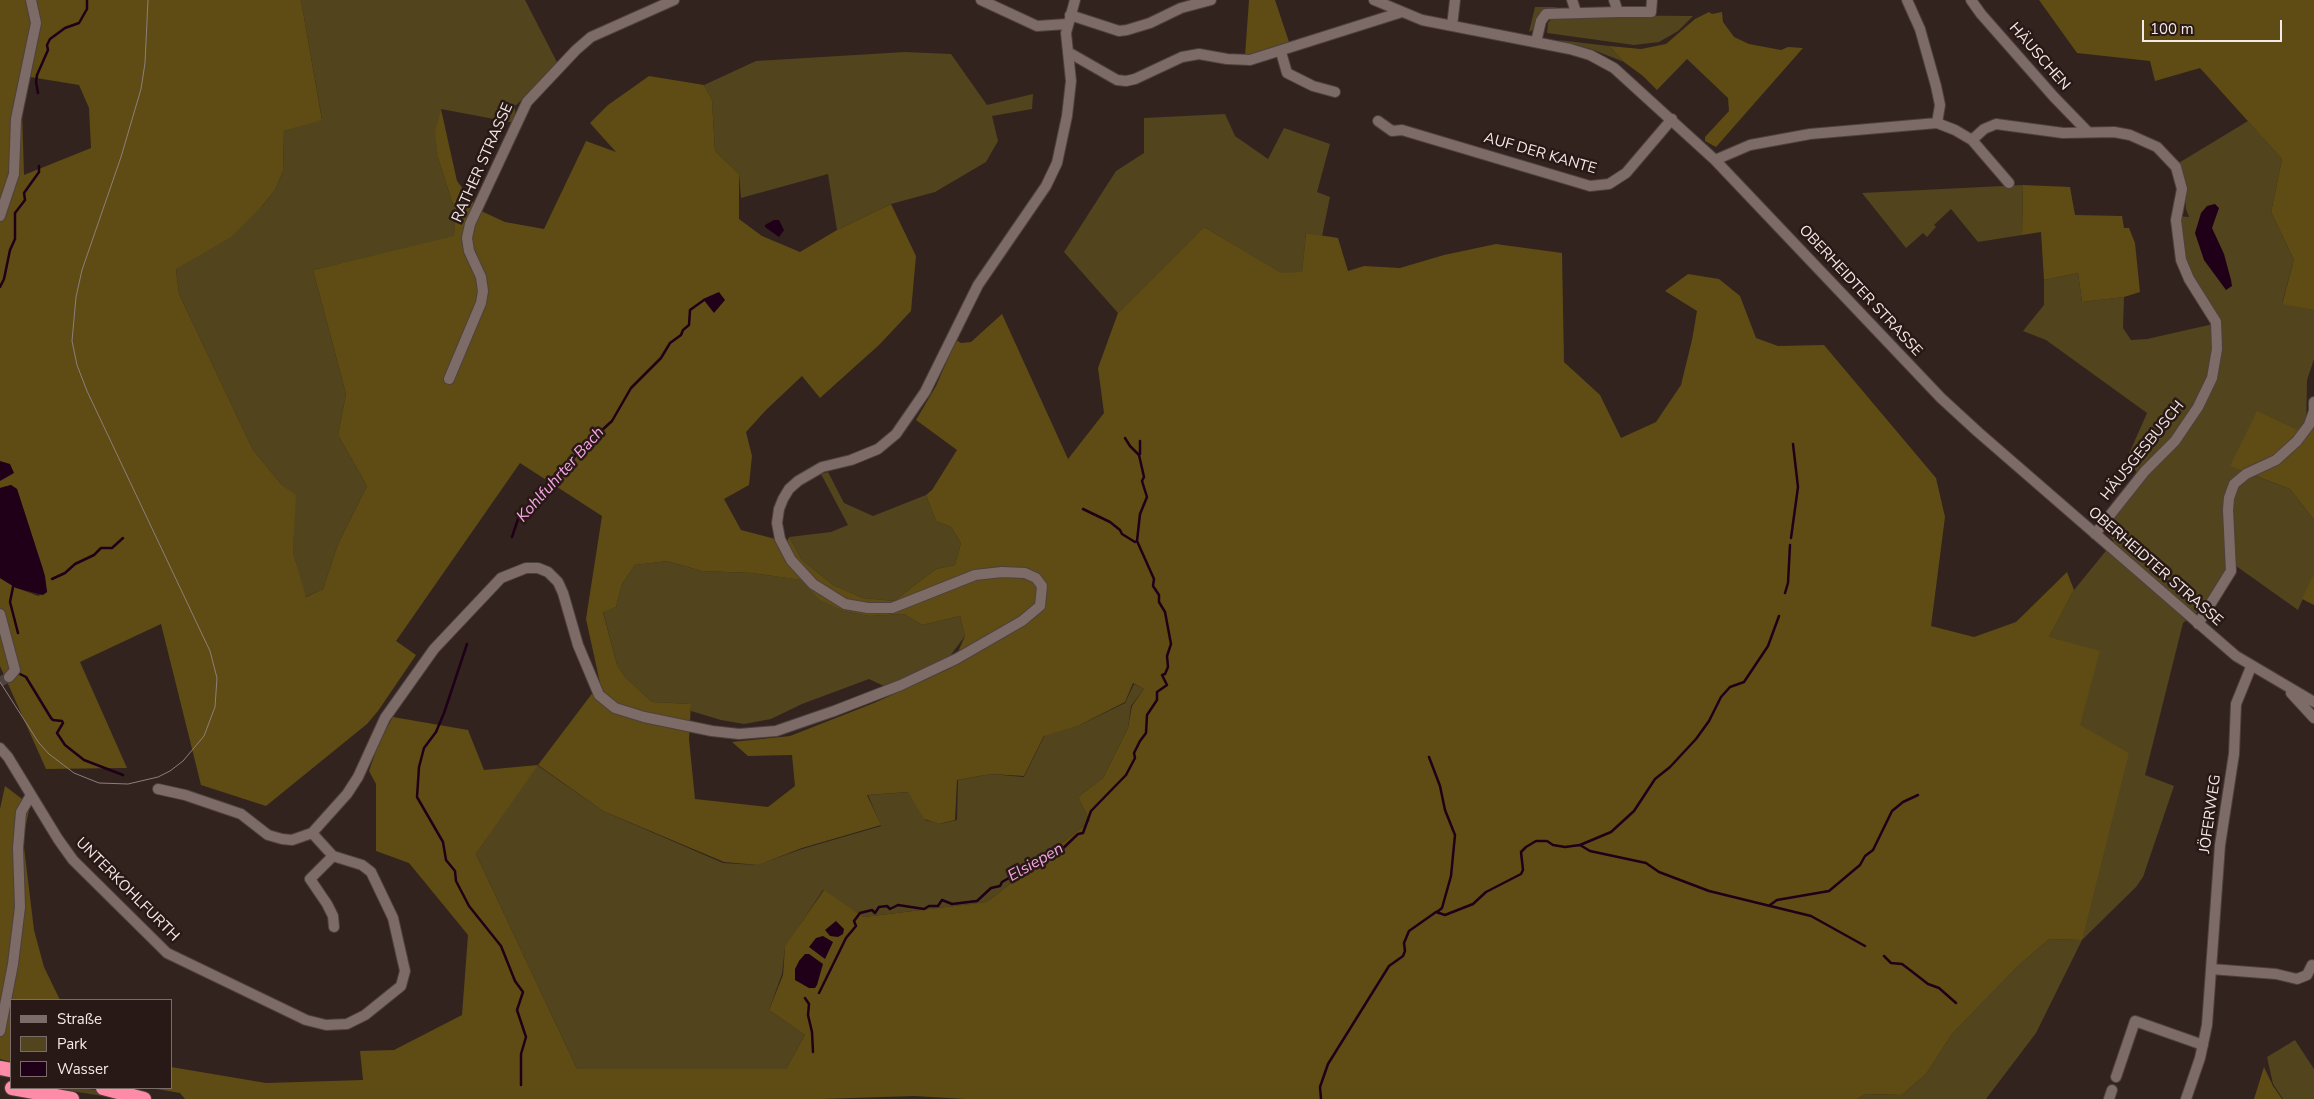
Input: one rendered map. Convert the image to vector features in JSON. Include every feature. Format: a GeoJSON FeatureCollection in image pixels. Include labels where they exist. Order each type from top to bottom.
{"type":"FeatureCollection","features":[{"type":"Feature","properties":{"kind":"highway"},"geometry":{"type":"LineString","coordinates":[[22,1089],[72,1099]]}},
{"type":"Feature","properties":{"kind":"highway"},"geometry":{"type":"LineString","coordinates":[[108,1089],[144,1099]]}},
{"type":"Feature","properties":{"kind":"street"},"geometry":{"type":"LineString","coordinates":[[0,216],[14,174],[16,119],[36,23],[32,0]]}},
{"type":"Feature","properties":{"kind":"street","name":"RATHER STRASSE"},"geometry":{"type":"LineString","coordinates":[[449,379],[481,302],[483,291],[480,277],[469,251],[467,238],[470,224],[527,102],[576,50],[591,37],[674,0]]}},
{"type":"Feature","properties":{"kind":"street"},"geometry":{"type":"LineString","coordinates":[[981,0],[1037,26],[1068,20],[1119,31],[1156,21],[1182,8],[1211,0]]}},
{"type":"Feature","properties":{"kind":"street"},"geometry":{"type":"LineString","coordinates":[[158,789],[185,795],[241,814],[268,835],[282,839],[292,840],[312,833],[347,794],[358,777],[385,718],[434,649],[501,578],[526,568],[538,568],[548,572],[558,582],[578,645],[599,695],[615,708],[644,717],[712,731],[738,734],[776,731],[901,685],[956,659],[1022,621],[1040,606],[1042,586],[1036,578],[1025,573],[1002,572],[975,575],[892,608],[868,608],[845,604],[813,584],[791,560],[780,539],[777,523],[783,499],[789,489],[798,481],[822,467],[851,460],[878,449],[896,434],[925,392],[978,285],[994,259],[1039,199],[1057,164],[1071,91],[1068,20],[1075,0]]}},
{"type":"Feature","properties":{"kind":"street","name":"OBERHEIDTER STRASSE"},"geometry":{"type":"LineString","coordinates":[[1374,0],[1402,12],[1452,26],[1570,49],[1603,61],[1628,78],[1715,160],[1941,398],[2198,624],[2251,667],[2285,687]]}},
{"type":"Feature","properties":{"kind":"street"},"geometry":{"type":"LineString","coordinates":[[1452,26],[1455,0]]}},
{"type":"Feature","properties":{"kind":"street"},"geometry":{"type":"LineString","coordinates":[[1572,0],[1576,12]]}},
{"type":"Feature","properties":{"kind":"street"},"geometry":{"type":"LineString","coordinates":[[1614,0],[1618,12]]}},
{"type":"Feature","properties":{"kind":"street"},"geometry":{"type":"LineString","coordinates":[[1536,42],[1541,21],[1546,14],[1651,12],[1652,0]]}},
{"type":"Feature","properties":{"kind":"street"},"geometry":{"type":"LineString","coordinates":[[1907,0],[1920,29],[1934,77],[1940,105],[1937,123]]}},
{"type":"Feature","properties":{"kind":"street","name":"HÄUSCHEN"},"geometry":{"type":"LineString","coordinates":[[1971,0],[1981,14],[2048,90],[2088,132]]}},
{"type":"Feature","properties":{"kind":"street"},"geometry":{"type":"LineString","coordinates":[[1068,52],[1117,80],[1135,80],[1182,56],[1199,54],[1227,59],[1250,60],[1281,52],[1402,12]]}},
{"type":"Feature","properties":{"kind":"street"},"geometry":{"type":"LineString","coordinates":[[1281,52],[1287,73],[1313,86],[1335,92]]}},
{"type":"Feature","properties":{"kind":"street","name":"AUF DER KANTE"},"geometry":{"type":"LineString","coordinates":[[1378,121],[1392,131],[1402,130],[1590,186],[1608,184],[1626,173],[1672,119]]}},
{"type":"Feature","properties":{"kind":"street"},"geometry":{"type":"LineString","coordinates":[[1715,160],[1750,145],[1810,134],[1937,123],[1955,130],[1972,140],[2009,183]]}},
{"type":"Feature","properties":{"kind":"street","name":"HÄUSGESBUSCH"},"geometry":{"type":"LineString","coordinates":[[1972,140],[1984,128],[1996,124],[2063,133],[2114,132],[2130,135],[2157,147],[2176,167],[2182,190],[2176,220],[2181,260],[2189,279],[2216,322],[2217,349],[2212,378],[2198,407],[2175,441],[2144,471],[2095,534]]}},
{"type":"Feature","properties":{"kind":"street"},"geometry":{"type":"LineString","coordinates":[[2198,624],[2231,571],[2228,510],[2229,498],[2234,484],[2246,474],[2276,460],[2297,441],[2309,425],[2314,402]]}},
{"type":"Feature","properties":{"kind":"street"},"geometry":{"type":"LineString","coordinates":[[0,614],[15,670],[9,677]]}},
{"type":"Feature","properties":{"kind":"street","name":"JÖFERWEG"},"geometry":{"type":"LineString","coordinates":[[2186,1099],[2204,1045],[2220,845],[2234,754],[2236,704],[2251,667]]}},
{"type":"Feature","properties":{"kind":"street"},"geometry":{"type":"LineString","coordinates":[[2285,687],[2314,702]]}},
{"type":"Feature","properties":{"kind":"street"},"geometry":{"type":"LineString","coordinates":[[2285,687],[2314,718]]}},
{"type":"Feature","properties":{"kind":"street","name":"UNTERKOHLFURTH"},"geometry":{"type":"LineString","coordinates":[[0,748],[8,757],[73,860],[167,953],[306,1020],[326,1025],[347,1024],[365,1015],[402,986],[406,971],[393,918],[370,872],[362,865],[333,856]]}},
{"type":"Feature","properties":{"kind":"street"},"geometry":{"type":"LineString","coordinates":[[0,1031],[13,964],[20,906],[18,848],[21,812],[31,795]]}},
{"type":"Feature","properties":{"kind":"street"},"geometry":{"type":"LineString","coordinates":[[312,833],[333,856],[310,879],[327,904],[333,916],[334,927]]}},
{"type":"Feature","properties":{"kind":"street"},"geometry":{"type":"LineString","coordinates":[[2211,969],[2276,974],[2297,979],[2307,975],[2312,965]]}},
{"type":"Feature","properties":{"kind":"street"},"geometry":{"type":"LineString","coordinates":[[2116,1078],[2135,1021],[2204,1045]]}},
{"type":"Feature","properties":{"kind":"green space"},"geometry":{"type":"Polygon","coordinates":[[[301,0],[525,0],[559,66],[515,106],[515,123],[441,109],[438,158],[455,211],[454,237],[313,270],[346,394],[338,435],[367,486],[338,544],[323,589],[305,597],[293,552],[295,495],[282,485],[253,450],[179,294],[176,268],[262,206],[275,190],[283,171],[284,131],[322,119],[301,0]]]}},
{"type":"Feature","properties":{"kind":"green space"},"geometry":{"type":"Polygon","coordinates":[[[1535,7],[1562,9],[1543,10],[1537,17],[1535,29],[1529,32],[1535,7]]]}},
{"type":"Feature","properties":{"kind":"green space"},"geometry":{"type":"Polygon","coordinates":[[[1559,15],[1693,16],[1678,31],[1659,42],[1634,45],[1547,33],[1548,23],[1552,18],[1559,15]]]}},
{"type":"Feature","properties":{"kind":"green space"},"geometry":{"type":"Polygon","coordinates":[[[1558,40],[1609,46],[1624,62],[1591,49],[1558,40]]]}},
{"type":"Feature","properties":{"kind":"green space"},"geometry":{"type":"Polygon","coordinates":[[[905,52],[951,54],[987,105],[1033,94],[1032,109],[992,116],[998,141],[986,162],[935,192],[891,204],[837,230],[828,174],[741,198],[739,174],[715,151],[712,100],[704,85],[756,61],[905,52]]]}},
{"type":"Feature","properties":{"kind":"green space"},"geometry":{"type":"Polygon","coordinates":[[[1225,114],[1235,136],[1268,159],[1284,128],[1330,144],[1317,192],[1330,197],[1322,236],[1306,233],[1302,273],[1280,273],[1204,227],[1118,313],[1064,252],[1116,171],[1144,153],[1144,118],[1225,114]]]}},
{"type":"Feature","properties":{"kind":"green space"},"geometry":{"type":"Polygon","coordinates":[[[2248,121],[2282,159],[2271,212],[2294,260],[2282,303],[2314,310],[2314,359],[2307,380],[2306,434],[2248,473],[2290,489],[2314,520],[2314,573],[2298,610],[2236,566],[2199,611],[2183,623],[2145,775],[2174,786],[2143,877],[2136,887],[2082,940],[2079,725],[2049,637],[2074,590],[2114,541],[2099,525],[2139,477],[2128,456],[2147,413],[2046,340],[2023,331],[2044,305],[2044,280],[2078,273],[2082,302],[2124,297],[2123,328],[2131,340],[2147,339],[2212,323],[2185,267],[2178,216],[2189,217],[2186,209],[2183,177],[2177,164],[2248,121]]]}},
{"type":"Feature","properties":{"kind":"green space"},"geometry":{"type":"Polygon","coordinates":[[[2023,185],[2022,235],[1978,242],[1951,209],[1934,225],[1936,227],[1927,237],[1923,233],[1906,248],[1862,193],[2023,185]]]}},
{"type":"Feature","properties":{"kind":"green space"},"geometry":{"type":"Polygon","coordinates":[[[828,472],[844,503],[873,516],[926,495],[936,521],[951,527],[961,543],[955,565],[936,569],[894,601],[863,598],[833,585],[802,560],[789,537],[831,532],[848,525],[821,474],[828,472]]]}},
{"type":"Feature","properties":{"kind":"green space"},"geometry":{"type":"Polygon","coordinates":[[[667,561],[702,571],[752,573],[802,580],[821,600],[843,611],[869,616],[904,614],[922,625],[960,616],[965,636],[947,660],[888,688],[869,679],[802,704],[771,719],[744,724],[721,720],[691,711],[690,704],[652,702],[625,677],[617,665],[603,611],[616,607],[622,584],[635,565],[667,561]]]}},
{"type":"Feature","properties":{"kind":"green space"},"geometry":{"type":"Polygon","coordinates":[[[1134,684],[1144,689],[1131,706],[1128,728],[1103,778],[1078,797],[1090,821],[987,902],[864,917],[823,890],[785,947],[782,974],[769,1010],[805,1035],[786,1069],[577,1069],[476,854],[537,765],[603,811],[723,863],[757,865],[802,849],[881,826],[868,795],[909,792],[925,820],[940,824],[957,820],[958,780],[991,774],[1024,777],[1045,735],[1078,726],[1125,703],[1134,684]]]}},
{"type":"Feature","properties":{"kind":"green space"},"geometry":{"type":"Polygon","coordinates":[[[2049,939],[2082,940],[2036,1033],[1986,1099],[1857,1099],[1866,1094],[1902,1095],[1926,1074],[1952,1034],[2018,966],[2049,939]]]}},
{"type":"Feature","properties":{"kind":"green space"},"geometry":{"type":"Polygon","coordinates":[[[2295,1040],[2314,1069],[2314,1099],[2283,1099],[2273,1084],[2267,1057],[2295,1040]]]}},
{"type":"Feature","properties":{"kind":"green space"},"geometry":{"type":"Polygon","coordinates":[[[58,1089],[97,1090],[109,1097],[58,1089]]]}},
{"type":"Feature","properties":{"kind":"shaded area"},"geometry":{"type":"Polygon","coordinates":[[[0,0],[301,0],[322,120],[284,131],[283,171],[275,190],[231,237],[176,269],[179,294],[253,450],[282,485],[296,495],[293,552],[306,597],[323,589],[338,544],[367,486],[338,435],[346,394],[313,270],[454,236],[455,211],[438,158],[435,132],[441,109],[457,181],[479,210],[505,222],[544,229],[586,141],[616,152],[590,123],[608,105],[649,76],[704,85],[712,100],[715,151],[739,174],[739,219],[762,236],[800,252],[837,230],[891,204],[916,256],[911,311],[879,345],[820,398],[802,376],[766,410],[746,432],[752,456],[749,485],[724,499],[741,530],[787,542],[789,537],[802,560],[833,585],[863,598],[894,601],[936,569],[955,565],[961,543],[951,527],[936,521],[926,495],[932,490],[957,450],[916,420],[936,386],[956,340],[961,343],[971,342],[1002,314],[1068,459],[1104,413],[1098,368],[1118,313],[1204,227],[1281,273],[1302,272],[1306,233],[1338,238],[1348,271],[1364,266],[1400,268],[1444,255],[1496,244],[1562,253],[1564,362],[1600,395],[1621,438],[1656,422],[1681,385],[1697,311],[1665,291],[1688,274],[1719,279],[1740,296],[1756,338],[1778,346],[1824,345],[1936,478],[1945,517],[1931,626],[1974,637],[2016,622],[2067,572],[2074,590],[2049,637],[2100,651],[2080,725],[2129,753],[2082,940],[2049,939],[2018,966],[1952,1034],[1926,1074],[1902,1095],[1866,1094],[1857,1099],[966,1099],[914,1096],[821,1099],[185,1099],[180,1093],[157,1089],[172,1089],[172,1067],[266,1083],[363,1080],[360,1051],[394,1050],[462,1015],[468,935],[409,863],[376,851],[376,784],[369,771],[380,739],[393,717],[468,730],[484,770],[538,765],[600,683],[586,619],[602,516],[520,463],[396,641],[416,655],[378,711],[367,724],[266,806],[201,785],[161,624],[80,662],[127,768],[46,769],[0,666],[0,578],[17,588],[38,596],[47,592],[43,569],[17,489],[11,485],[0,488],[0,0]],[[30,77],[22,109],[24,175],[91,148],[89,108],[79,85],[30,77]],[[667,561],[635,565],[622,584],[616,607],[603,612],[617,665],[625,677],[652,702],[691,704],[689,739],[695,799],[768,807],[795,786],[792,755],[748,756],[732,742],[790,736],[874,703],[951,668],[965,636],[960,616],[922,625],[904,614],[869,616],[843,611],[820,600],[801,580],[752,573],[702,571],[667,561]],[[1133,683],[1125,702],[1078,726],[1044,736],[1024,776],[991,774],[957,780],[955,820],[939,824],[924,819],[908,792],[867,795],[881,825],[802,848],[758,865],[724,862],[603,811],[538,765],[476,854],[577,1069],[786,1069],[805,1035],[769,1010],[783,975],[785,946],[824,890],[864,917],[987,902],[1090,821],[1078,797],[1103,778],[1128,728],[1132,706],[1144,689],[1133,683]]]}},
{"type":"Feature","properties":{"kind":"shaded area"},"geometry":{"type":"Polygon","coordinates":[[[1249,0],[1275,0],[1290,45],[1245,56],[1249,0]]]}},
{"type":"Feature","properties":{"kind":"shaded area"},"geometry":{"type":"Polygon","coordinates":[[[2039,0],[2314,0],[2314,310],[2282,304],[2294,260],[2271,212],[2282,159],[2200,68],[2155,81],[2150,61],[2077,53],[2039,0]]]}},
{"type":"Feature","properties":{"kind":"shaded area"},"geometry":{"type":"Polygon","coordinates":[[[1709,12],[1712,14],[1722,12],[1723,22],[1734,37],[1749,44],[1781,50],[1788,47],[1803,48],[1716,147],[1705,141],[1705,137],[1729,111],[1728,98],[1687,59],[1657,90],[1643,76],[1624,62],[1609,46],[1641,49],[1666,44],[1695,19],[1709,12]]]}},
{"type":"Feature","properties":{"kind":"shaded area"},"geometry":{"type":"Polygon","coordinates":[[[2023,185],[2070,187],[2075,215],[2122,216],[2124,228],[2129,228],[2135,243],[2140,292],[2124,297],[2082,302],[2078,273],[2044,280],[2041,232],[2022,235],[2023,185]]]}},
{"type":"Feature","properties":{"kind":"shaded area"},"geometry":{"type":"Polygon","coordinates":[[[2257,411],[2306,434],[2314,427],[2314,520],[2290,489],[2230,466],[2257,411]]]}},
{"type":"Feature","properties":{"kind":"shaded area"},"geometry":{"type":"Polygon","coordinates":[[[2314,573],[2314,605],[2302,599],[2314,573]]]}},
{"type":"Feature","properties":{"kind":"shaded area"},"geometry":{"type":"Polygon","coordinates":[[[5,786],[30,805],[23,839],[34,930],[44,967],[60,999],[10,999],[10,1062],[0,1059],[0,809],[5,786]]]}},
{"type":"Feature","properties":{"kind":"shaded area"},"geometry":{"type":"Polygon","coordinates":[[[2264,1067],[2273,1086],[2282,1099],[2254,1099],[2264,1067]]]}},
{"type":"Feature","properties":{"kind":"water"},"geometry":{"type":"Polygon","coordinates":[[[2215,204],[2219,208],[2212,228],[2224,254],[2232,286],[2226,290],[2204,260],[2195,233],[2201,213],[2207,206],[2215,204]]]}},
{"type":"Feature","properties":{"kind":"water"},"geometry":{"type":"Polygon","coordinates":[[[774,220],[779,220],[784,230],[779,237],[765,227],[765,225],[774,220]]]}},
{"type":"Feature","properties":{"kind":"water"},"geometry":{"type":"Polygon","coordinates":[[[719,292],[725,300],[714,313],[703,299],[719,292]]]}},
{"type":"Feature","properties":{"kind":"water"},"geometry":{"type":"Polygon","coordinates":[[[0,461],[10,464],[14,473],[0,481],[0,461]]]}},
{"type":"Feature","properties":{"kind":"water"},"geometry":{"type":"Polygon","coordinates":[[[11,485],[17,489],[45,576],[47,592],[43,595],[16,588],[0,578],[0,488],[11,485]]]}},
{"type":"Feature","properties":{"kind":"water"},"geometry":{"type":"Polygon","coordinates":[[[836,921],[844,929],[843,934],[838,937],[830,936],[825,930],[836,921]]]}},
{"type":"Feature","properties":{"kind":"water"},"geometry":{"type":"Polygon","coordinates":[[[823,936],[833,942],[825,959],[809,947],[816,938],[823,936]]]}},
{"type":"Feature","properties":{"kind":"water"},"geometry":{"type":"Polygon","coordinates":[[[805,954],[809,954],[823,964],[815,988],[809,988],[795,980],[795,969],[805,954]]]}},
{"type":"Feature","properties":{"kind":"waterway"},"geometry":{"type":"LineString","coordinates":[[38,93],[37,75],[48,50],[47,45],[50,39],[65,28],[79,23],[87,9],[87,0]]}},
{"type":"Feature","properties":{"kind":"waterway"},"geometry":{"type":"LineString","coordinates":[[0,287],[15,239],[15,213],[25,200],[24,193],[39,172],[39,166]]}},
{"type":"Feature","properties":{"kind":"waterway","name":"Kohlfuhrter Bach"},"geometry":{"type":"LineString","coordinates":[[512,537],[518,519],[542,502],[578,452],[612,421],[631,388],[661,358],[670,343],[681,335],[683,330],[689,325],[690,310],[704,300]]}},
{"type":"Feature","properties":{"kind":"waterway","name":"Elsiepen"},"geometry":{"type":"LineString","coordinates":[[819,993],[846,938],[856,926],[854,921],[860,913],[872,910],[875,913],[879,907],[887,906],[890,909],[898,905],[924,909],[929,906],[938,906],[942,900],[952,904],[977,901],[991,888],[1000,886],[1002,882],[1028,867],[1056,855],[1078,834],[1083,833],[1091,811],[1126,775],[1135,758],[1134,753],[1146,733],[1147,715],[1157,700],[1157,692],[1167,685],[1162,675],[1165,674],[1168,667],[1167,656],[1171,644],[1165,612],[1159,602],[1159,595],[1153,586],[1154,579],[1137,541],[1140,514],[1147,497],[1142,481],[1144,477],[1139,455],[1125,438]]}},
{"type":"Feature","properties":{"kind":"waterway"},"geometry":{"type":"LineString","coordinates":[[1140,441],[1140,454]]}},
{"type":"Feature","properties":{"kind":"waterway"},"geometry":{"type":"LineString","coordinates":[[1791,538],[1798,487],[1793,444]]}},
{"type":"Feature","properties":{"kind":"waterway"},"geometry":{"type":"LineString","coordinates":[[1083,509],[1110,522],[1122,534],[1135,542],[1137,541]]}},
{"type":"Feature","properties":{"kind":"waterway"},"geometry":{"type":"LineString","coordinates":[[52,579],[65,573],[75,564],[94,555],[101,548],[112,548],[123,538]]}},
{"type":"Feature","properties":{"kind":"waterway"},"geometry":{"type":"LineString","coordinates":[[1785,593],[1788,583],[1790,545]]}},
{"type":"Feature","properties":{"kind":"waterway"},"geometry":{"type":"LineString","coordinates":[[14,582],[10,602],[18,633]]}},
{"type":"Feature","properties":{"kind":"waterway"},"geometry":{"type":"LineString","coordinates":[[1580,845],[1611,832],[1634,811],[1655,779],[1670,767],[1696,739],[1709,721],[1721,697],[1730,687],[1744,682],[1768,646],[1779,616]]}},
{"type":"Feature","properties":{"kind":"waterway","name":"Kohlfuhrter Bach"},"geometry":{"type":"LineString","coordinates":[[467,644],[444,713],[436,732],[424,748],[419,767],[417,797],[443,842],[446,860],[455,871],[456,881],[469,906],[501,946],[515,981],[523,992],[517,1010],[526,1037],[521,1054],[521,1085]]}},
{"type":"Feature","properties":{"kind":"waterway"},"geometry":{"type":"LineString","coordinates":[[20,674],[26,677],[51,718],[62,721],[63,723],[57,733],[65,745],[84,760],[123,775]]}},
{"type":"Feature","properties":{"kind":"waterway"},"geometry":{"type":"LineString","coordinates":[[1429,757],[1440,786],[1445,810],[1455,835],[1451,876],[1442,908],[1437,912]]}},
{"type":"Feature","properties":{"kind":"waterway"},"geometry":{"type":"LineString","coordinates":[[1770,905],[1777,900],[1829,891],[1860,865],[1865,856],[1873,850],[1892,811],[1903,802],[1918,795]]}},
{"type":"Feature","properties":{"kind":"waterway"},"geometry":{"type":"LineString","coordinates":[[1321,1099],[1320,1087],[1328,1064],[1389,966],[1403,956],[1405,951],[1404,943],[1409,931],[1436,912],[1445,915],[1473,904],[1486,892],[1521,874],[1523,870],[1521,852],[1536,841],[1547,841],[1553,845],[1565,847],[1580,845],[1590,851],[1646,863],[1659,872],[1709,891],[1811,916],[1865,946]]}},
{"type":"Feature","properties":{"kind":"waterway"},"geometry":{"type":"LineString","coordinates":[[1884,956],[1891,963],[1902,964],[1928,984],[1939,988],[1956,1003]]}},
{"type":"Feature","properties":{"kind":"waterway","name":"Elsiepen"},"geometry":{"type":"LineString","coordinates":[[805,998],[809,1004],[808,1015],[812,1032],[813,1052]]}},
{"type":"Feature","properties":{"kind":"tunnel"},"geometry":{"type":"LineString","coordinates":[[0,682],[9,677]]}},
{"type":"Feature","properties":{"kind":"tram line"},"geometry":{"type":"LineString","coordinates":[[0,682],[39,743],[49,754],[74,773],[99,783],[128,784],[158,777],[170,771],[183,761],[204,736],[215,707],[217,678],[210,651],[87,391],[77,365],[72,341],[76,297],[82,270],[121,157],[141,89],[145,63],[148,0]]}}]}
